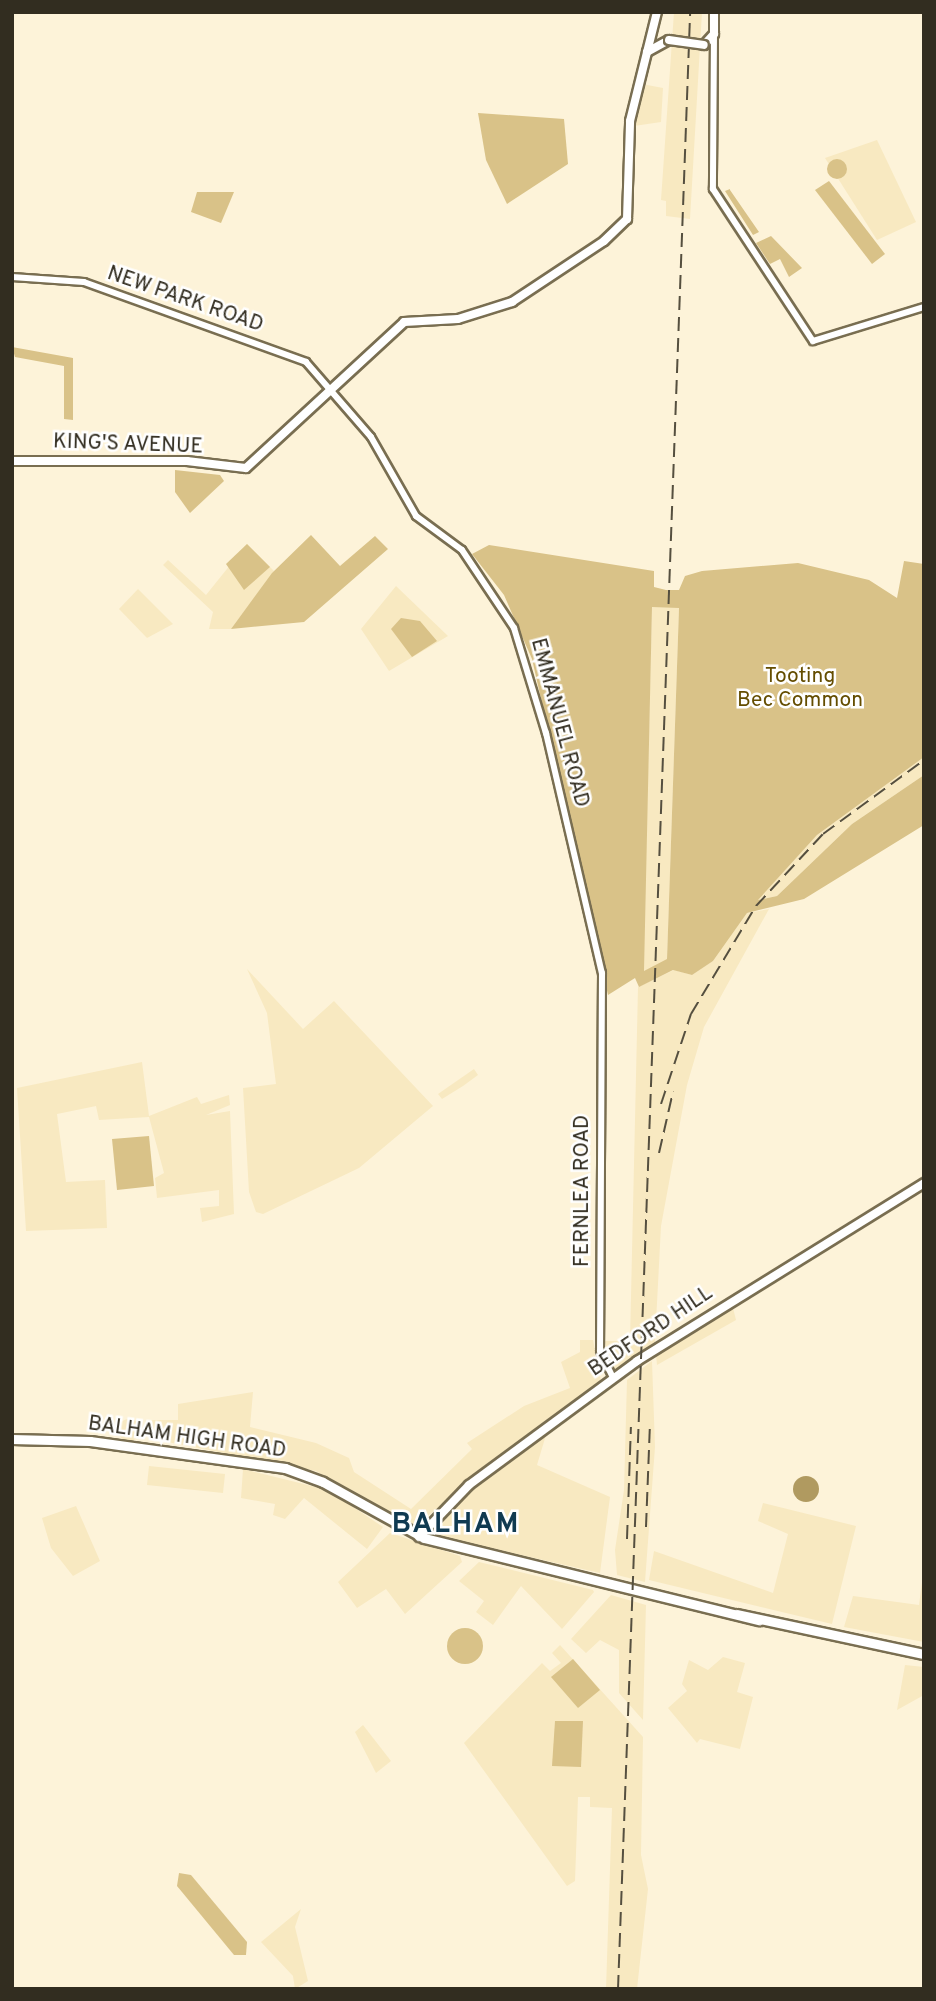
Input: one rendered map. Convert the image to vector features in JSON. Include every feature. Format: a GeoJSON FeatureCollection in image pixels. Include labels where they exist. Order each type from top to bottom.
{"type":"FeatureCollection","features":[{"type":"Feature","properties":{"kind":"highway","name":"BALHAM HIGH ROAD"},"geometry":{"type":"LineString","coordinates":[[12,1439],[68,1440],[295,1471],[419,1537],[759,1620],[924,1654]]}},
{"type":"Feature","properties":{"kind":"main road"},"geometry":{"type":"LineString","coordinates":[[328,394],[408,320],[458,319],[512,302],[619,230],[628,215],[630,121],[657,12]]}},
{"type":"Feature","properties":{"kind":"main road"},"geometry":{"type":"LineString","coordinates":[[647,52],[669,40],[704,45],[714,34],[714,12]]}},
{"type":"Feature","properties":{"kind":"main road"},"geometry":{"type":"LineString","coordinates":[[654,23],[669,40]]}},
{"type":"Feature","properties":{"kind":"main road","name":"KING'S AVENUE"},"geometry":{"type":"LineString","coordinates":[[12,461],[187,461],[242,469],[328,394]]}},
{"type":"Feature","properties":{"kind":"main road","name":"BEDFORD HILL"},"geometry":{"type":"LineString","coordinates":[[419,1537],[450,1501],[613,1378],[924,1183]]}},
{"type":"Feature","properties":{"kind":"street"},"geometry":{"type":"LineString","coordinates":[[714,34],[713,189],[813,341],[924,307]]}},
{"type":"Feature","properties":{"kind":"street"},"geometry":{"type":"LineString","coordinates":[[704,45],[714,56]]}},
{"type":"Feature","properties":{"kind":"street","name":"NEW PARK ROAD"},"geometry":{"type":"LineString","coordinates":[[12,277],[84,282],[273,349],[306,362],[328,394]]}},
{"type":"Feature","properties":{"kind":"street","name":"EMMANUEL ROAD"},"geometry":{"type":"LineString","coordinates":[[328,394],[371,437],[416,516],[467,556],[514,628],[546,733],[604,1002]]}},
{"type":"Feature","properties":{"kind":"street","name":"FERNLEA ROAD"},"geometry":{"type":"LineString","coordinates":[[604,1002],[600,1351],[613,1378]]}},
{"type":"Feature","properties":{"kind":"shaded area"},"geometry":{"type":"Polygon","coordinates":[[[674,12],[702,12],[690,219],[666,216],[666,201],[661,200],[674,12]]]}},
{"type":"Feature","properties":{"kind":"shaded area"},"geometry":{"type":"Polygon","coordinates":[[[642,84],[663,88],[661,122],[634,126],[642,84]]]}},
{"type":"Feature","properties":{"kind":"shaded area"},"geometry":{"type":"Polygon","coordinates":[[[877,140],[916,222],[877,240],[825,158],[877,140]]]}},
{"type":"Feature","properties":{"kind":"shaded area"},"geometry":{"type":"Polygon","coordinates":[[[247,544],[274,571],[231,629],[209,629],[213,612],[163,565],[168,560],[206,595],[247,544]]]}},
{"type":"Feature","properties":{"kind":"shaded area"},"geometry":{"type":"Polygon","coordinates":[[[396,586],[448,636],[389,671],[361,629],[396,586]]]}},
{"type":"Feature","properties":{"kind":"shaded area"},"geometry":{"type":"Polygon","coordinates":[[[138,589],[173,624],[147,638],[119,609],[138,589]]]}},
{"type":"Feature","properties":{"kind":"shaded area"},"geometry":{"type":"Polygon","coordinates":[[[652,607],[679,607],[667,960],[643,972],[652,607]]]}},
{"type":"Feature","properties":{"kind":"shaded area"},"geometry":{"type":"Polygon","coordinates":[[[924,757],[924,775],[852,824],[777,896],[757,900],[817,835],[924,757]]]}},
{"type":"Feature","properties":{"kind":"shaded area"},"geometry":{"type":"Polygon","coordinates":[[[769,909],[704,1027],[687,1085],[661,1226],[655,1342],[615,1372],[604,1341],[630,1341],[638,987],[674,970],[692,975],[713,961],[747,913],[769,909]]]}},
{"type":"Feature","properties":{"kind":"shaded area"},"geometry":{"type":"Polygon","coordinates":[[[247,969],[303,1029],[334,1001],[433,1106],[359,1168],[263,1214],[256,1212],[249,1192],[243,1088],[276,1084],[267,1013],[247,969]]]}},
{"type":"Feature","properties":{"kind":"shaded area"},"geometry":{"type":"Polygon","coordinates":[[[142,1062],[149,1116],[197,1097],[201,1104],[229,1095],[230,1105],[206,1115],[230,1111],[234,1214],[202,1222],[200,1208],[219,1206],[219,1190],[157,1198],[155,1178],[164,1173],[149,1117],[99,1120],[96,1106],[57,1114],[66,1182],[105,1180],[107,1228],[26,1231],[17,1088],[142,1062]]]}},
{"type":"Feature","properties":{"kind":"shaded area"},"geometry":{"type":"Polygon","coordinates":[[[474,1069],[478,1075],[442,1099],[438,1094],[474,1069]]]}},
{"type":"Feature","properties":{"kind":"shaded area"},"geometry":{"type":"Polygon","coordinates":[[[733,1308],[736,1320],[657,1365],[656,1355],[733,1308]]]}},
{"type":"Feature","properties":{"kind":"shaded area"},"geometry":{"type":"Polygon","coordinates":[[[580,1340],[593,1340],[601,1381],[412,1528],[316,1471],[152,1439],[151,1420],[178,1420],[178,1404],[253,1392],[250,1427],[316,1443],[349,1458],[354,1472],[411,1509],[472,1449],[467,1443],[524,1406],[570,1388],[561,1362],[580,1352],[580,1340]]]}},
{"type":"Feature","properties":{"kind":"shaded area"},"geometry":{"type":"Polygon","coordinates":[[[652,1361],[655,1447],[645,1582],[617,1575],[615,1550],[624,1490],[627,1380],[652,1361]]]}},
{"type":"Feature","properties":{"kind":"shaded area"},"geometry":{"type":"Polygon","coordinates":[[[125,1419],[133,1419],[140,1426],[140,1434],[133,1441],[125,1441],[118,1434],[118,1426],[125,1419]]]}},
{"type":"Feature","properties":{"kind":"shaded area"},"geometry":{"type":"Polygon","coordinates":[[[546,1435],[537,1465],[610,1497],[600,1573],[430,1534],[433,1523],[466,1494],[546,1435]]]}},
{"type":"Feature","properties":{"kind":"shaded area"},"geometry":{"type":"Polygon","coordinates":[[[149,1466],[225,1474],[223,1493],[147,1485],[149,1466]]]}},
{"type":"Feature","properties":{"kind":"shaded area"},"geometry":{"type":"Polygon","coordinates":[[[243,1469],[328,1490],[383,1527],[367,1549],[304,1498],[285,1519],[273,1515],[275,1504],[241,1498],[243,1469]]]}},
{"type":"Feature","properties":{"kind":"shaded area"},"geometry":{"type":"Polygon","coordinates":[[[806,1476],[815,1480],[819,1489],[815,1498],[806,1502],[797,1498],[793,1489],[797,1480],[806,1476]]]}},
{"type":"Feature","properties":{"kind":"shaded area"},"geometry":{"type":"Polygon","coordinates":[[[763,1503],[856,1526],[832,1624],[649,1580],[654,1551],[773,1593],[788,1534],[758,1521],[763,1503]]]}},
{"type":"Feature","properties":{"kind":"shaded area"},"geometry":{"type":"Polygon","coordinates":[[[76,1506],[100,1561],[73,1576],[51,1548],[42,1518],[76,1506]]]}},
{"type":"Feature","properties":{"kind":"shaded area"},"geometry":{"type":"Polygon","coordinates":[[[390,1533],[460,1556],[462,1562],[405,1614],[386,1589],[357,1608],[338,1582],[390,1533]]]}},
{"type":"Feature","properties":{"kind":"shaded area"},"geometry":{"type":"Polygon","coordinates":[[[479,1562],[594,1592],[562,1629],[521,1586],[493,1625],[476,1612],[484,1601],[459,1581],[479,1562]]]}},
{"type":"Feature","properties":{"kind":"shaded area"},"geometry":{"type":"Polygon","coordinates":[[[924,1567],[924,1642],[844,1627],[853,1596],[919,1605],[924,1567]]]}},
{"type":"Feature","properties":{"kind":"shaded area"},"geometry":{"type":"Polygon","coordinates":[[[611,1595],[646,1605],[643,1720],[619,1693],[619,1650],[600,1640],[586,1653],[571,1639],[611,1595]]]}},
{"type":"Feature","properties":{"kind":"shaded area"},"geometry":{"type":"Polygon","coordinates":[[[560,1645],[643,1737],[641,1855],[648,1889],[637,1989],[606,1989],[612,1808],[590,1807],[590,1797],[578,1797],[575,1881],[567,1886],[464,1743],[542,1663],[550,1671],[561,1663],[552,1653],[560,1645]]]}},
{"type":"Feature","properties":{"kind":"shaded area"},"geometry":{"type":"Polygon","coordinates":[[[723,1657],[745,1663],[737,1692],[753,1697],[740,1749],[700,1739],[697,1743],[668,1708],[687,1691],[682,1684],[689,1660],[708,1670],[723,1657]]]}},
{"type":"Feature","properties":{"kind":"shaded area"},"geometry":{"type":"Polygon","coordinates":[[[905,1665],[924,1667],[924,1695],[897,1710],[905,1665]]]}},
{"type":"Feature","properties":{"kind":"shaded area"},"geometry":{"type":"Polygon","coordinates":[[[363,1725],[391,1761],[376,1773],[355,1732],[363,1725]]]}},
{"type":"Feature","properties":{"kind":"shaded area"},"geometry":{"type":"Polygon","coordinates":[[[301,1909],[295,1927],[308,1981],[295,1989],[293,1976],[261,1942],[301,1909]]]}},
{"type":"Feature","properties":{"kind":"green space"},"geometry":{"type":"Polygon","coordinates":[[[478,113],[564,119],[568,164],[507,204],[486,160],[478,113]]]}},
{"type":"Feature","properties":{"kind":"green space"},"geometry":{"type":"Polygon","coordinates":[[[837,159],[844,162],[847,169],[844,176],[837,179],[830,176],[827,169],[830,162],[837,159]]]}},
{"type":"Feature","properties":{"kind":"green space"},"geometry":{"type":"Polygon","coordinates":[[[829,181],[885,254],[872,264],[815,190],[829,181]]]}},
{"type":"Feature","properties":{"kind":"green space"},"geometry":{"type":"Polygon","coordinates":[[[730,189],[759,232],[753,235],[725,191],[730,189]]]}},
{"type":"Feature","properties":{"kind":"green space"},"geometry":{"type":"Polygon","coordinates":[[[197,192],[234,192],[221,223],[191,212],[197,192]]]}},
{"type":"Feature","properties":{"kind":"green space"},"geometry":{"type":"Polygon","coordinates":[[[771,236],[802,268],[789,277],[780,259],[770,264],[756,243],[771,236]]]}},
{"type":"Feature","properties":{"kind":"green space"},"geometry":{"type":"Polygon","coordinates":[[[12,347],[73,358],[73,420],[64,419],[64,366],[15,357],[12,347]]]}},
{"type":"Feature","properties":{"kind":"green space"},"geometry":{"type":"Polygon","coordinates":[[[175,470],[220,475],[224,481],[190,513],[175,492],[175,470]]]}},
{"type":"Feature","properties":{"kind":"green space"},"geometry":{"type":"Polygon","coordinates":[[[311,535],[340,566],[375,536],[388,549],[304,622],[231,629],[272,573],[311,535]]]}},
{"type":"Feature","properties":{"kind":"green space"},"geometry":{"type":"Polygon","coordinates":[[[247,544],[270,567],[244,590],[226,564],[247,544]]]}},
{"type":"Feature","properties":{"kind":"green space","name":"Tooting Bec Common"},"geometry":{"type":"Polygon","coordinates":[[[489,545],[654,571],[654,587],[666,590],[679,590],[685,576],[702,571],[798,563],[869,580],[897,598],[904,561],[924,564],[924,757],[817,835],[758,900],[777,896],[852,824],[924,775],[924,825],[804,899],[747,913],[713,961],[692,975],[673,970],[639,987],[635,978],[608,995],[532,659],[504,595],[472,554],[489,545]],[[652,607],[644,971],[667,959],[679,608],[652,607]]]}},
{"type":"Feature","properties":{"kind":"green space"},"geometry":{"type":"Polygon","coordinates":[[[401,618],[420,621],[437,641],[412,657],[391,629],[401,618]]]}},
{"type":"Feature","properties":{"kind":"green space"},"geometry":{"type":"Polygon","coordinates":[[[149,1136],[154,1186],[117,1190],[112,1139],[149,1136]]]}},
{"type":"Feature","properties":{"kind":"green space"},"geometry":{"type":"Polygon","coordinates":[[[465,1628],[478,1633],[483,1646],[478,1659],[465,1664],[452,1659],[447,1646],[452,1633],[465,1628]]]}},
{"type":"Feature","properties":{"kind":"green space"},"geometry":{"type":"Polygon","coordinates":[[[573,1659],[600,1690],[578,1708],[551,1677],[573,1659]]]}},
{"type":"Feature","properties":{"kind":"green space"},"geometry":{"type":"Polygon","coordinates":[[[555,1721],[583,1721],[581,1767],[552,1766],[555,1721]]]}},
{"type":"Feature","properties":{"kind":"green space"},"geometry":{"type":"Polygon","coordinates":[[[179,1873],[191,1875],[247,1942],[246,1955],[234,1955],[177,1886],[179,1873]]]}},
{"type":"Feature","properties":{"kind":"railway"},"geometry":{"type":"LineString","coordinates":[[618,1989],[690,12]]}},
{"type":"Feature","properties":{"kind":"railway"},"geometry":{"type":"LineString","coordinates":[[661,1104],[691,1014],[756,906],[823,834],[924,760]]}},
{"type":"Feature","properties":{"kind":"railway"},"geometry":{"type":"LineString","coordinates":[[659,1153],[673,1092]]}},
{"type":"Feature","properties":{"kind":"railway"},"geometry":{"type":"LineString","coordinates":[[646,1527],[650,1423]]}},
{"type":"Feature","properties":{"kind":"railway"},"geometry":{"type":"LineString","coordinates":[[627,1539],[631,1427]]}},
{"type":"Feature","properties":{"kind":"district","name":"BALHAM"},"geometry":{"type":"Point","coordinates":[456,1525]}}]}
